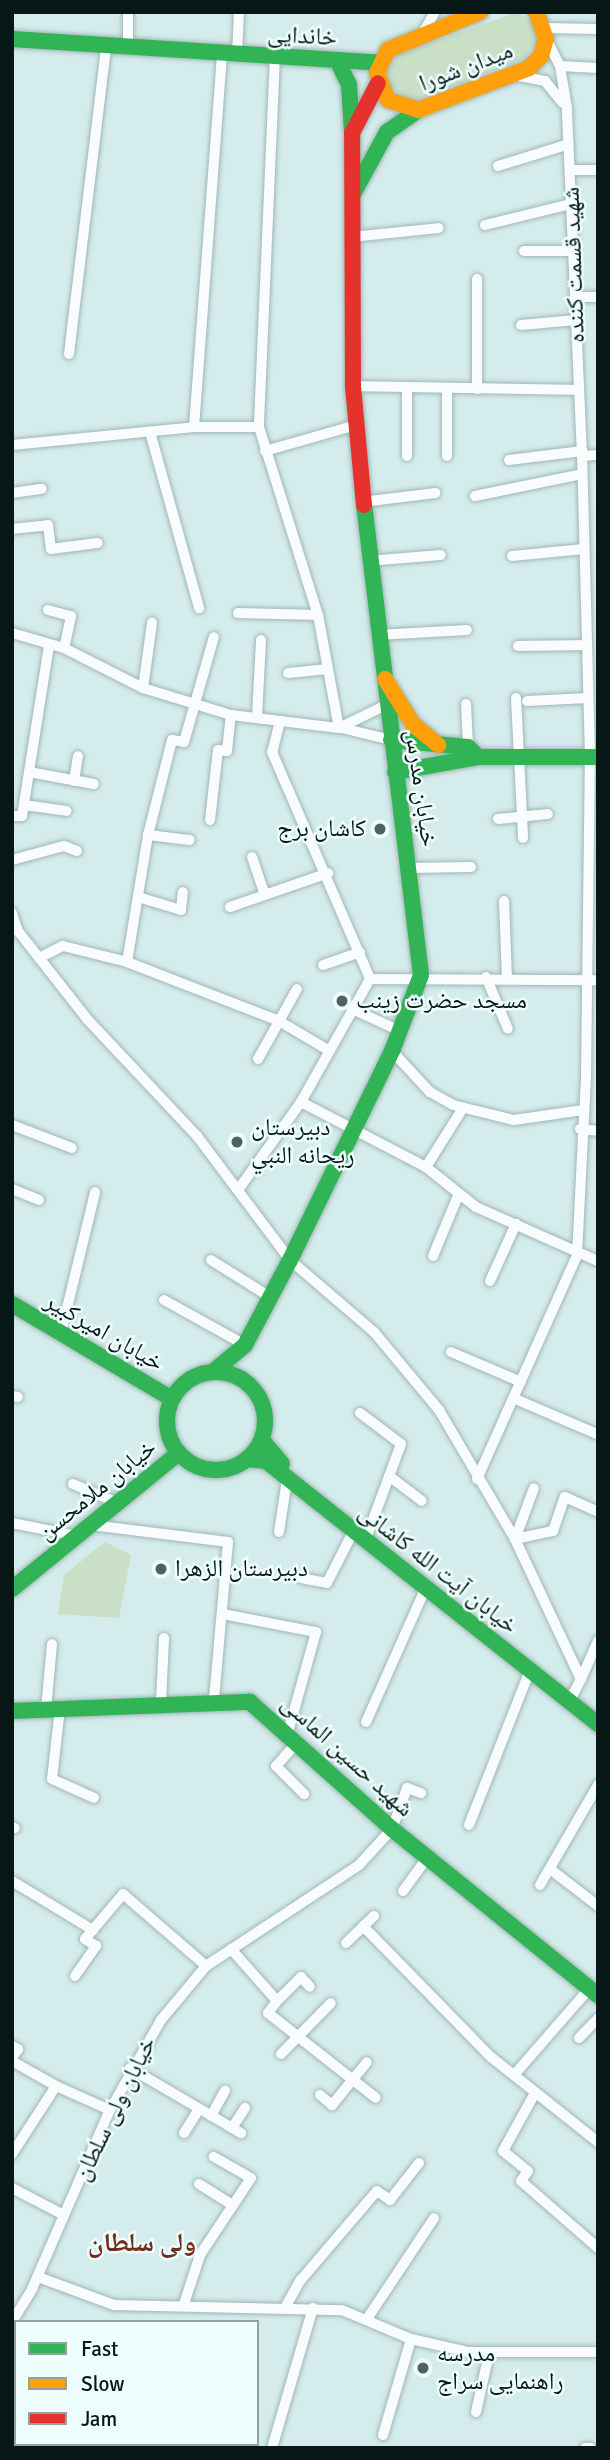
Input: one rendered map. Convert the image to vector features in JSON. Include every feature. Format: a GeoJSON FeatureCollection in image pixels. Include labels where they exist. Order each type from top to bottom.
{"type":"FeatureCollection","features":[{"type":"Feature","properties":{"kind":"main road"},"geometry":{"type":"LineString","coordinates":[[536,12],[546,34]]}},
{"type":"Feature","properties":{"kind":"main road","name":"میدان شورا"},"geometry":{"type":"LineString","coordinates":[[475,13],[393,46],[380,63],[378,83],[396,106],[418,110],[512,75],[536,63],[552,12]]}},
{"type":"Feature","properties":{"kind":"main road","name":"خاندایی"},"geometry":{"type":"LineString","coordinates":[[12,39],[380,63]]}},
{"type":"Feature","properties":{"kind":"main road","name":"خیابان مدرس"},"geometry":{"type":"LineString","coordinates":[[245,1345],[393,1051],[421,975],[362,502],[353,387],[352,133],[349,85],[337,60]]}},
{"type":"Feature","properties":{"kind":"main road"},"geometry":{"type":"LineString","coordinates":[[352,133],[378,83]]}},
{"type":"Feature","properties":{"kind":"main road"},"geometry":{"type":"LineString","coordinates":[[351,199],[381,140],[418,110]]}},
{"type":"Feature","properties":{"kind":"main road"},"geometry":{"type":"LineString","coordinates":[[382,673],[413,724],[438,745]]}},
{"type":"Feature","properties":{"kind":"main road"},"geometry":{"type":"LineString","coordinates":[[391,740],[517,758],[594,757]]}},
{"type":"Feature","properties":{"kind":"main road"},"geometry":{"type":"LineString","coordinates":[[395,772],[473,752]]}},
{"type":"Feature","properties":{"kind":"main road","name":"خیابان امیرکبیر"},"geometry":{"type":"LineString","coordinates":[[12,1304],[172,1399]]}},
{"type":"Feature","properties":{"kind":"main road"},"geometry":{"type":"LineString","coordinates":[[245,1345],[243,1379],[265,1411],[262,1440],[247,1459],[217,1470],[179,1453],[168,1433],[172,1399],[189,1379],[214,1371],[245,1345]]}},
{"type":"Feature","properties":{"kind":"main road"},"geometry":{"type":"LineString","coordinates":[[214,1371],[243,1379]]}},
{"type":"Feature","properties":{"kind":"main road","name":"خیابان آیت الله کاشانی"},"geometry":{"type":"LineString","coordinates":[[262,1440],[270,1454],[361,1533],[598,1724]]}},
{"type":"Feature","properties":{"kind":"main road","name":"خیابان ملامحسن"},"geometry":{"type":"LineString","coordinates":[[12,1589],[179,1453]]}},
{"type":"Feature","properties":{"kind":"main road","name":"خیابان آیت الله کاشانی"},"geometry":{"type":"LineString","coordinates":[[247,1459],[265,1461],[598,1716]]}},
{"type":"Feature","properties":{"kind":"main road","name":"شهید حسین الماسی"},"geometry":{"type":"LineString","coordinates":[[12,1711],[214,1699],[250,1702],[293,1737],[392,1829],[594,1992]]}},
{"type":"Feature","properties":{"kind":"street"},"geometry":{"type":"LineString","coordinates":[[128,12],[128,48]]}},
{"type":"Feature","properties":{"kind":"street"},"geometry":{"type":"LineString","coordinates":[[194,426],[229,55],[239,12]]}},
{"type":"Feature","properties":{"kind":"street"},"geometry":{"type":"LineString","coordinates":[[422,35],[435,12]]}},
{"type":"Feature","properties":{"kind":"street"},"geometry":{"type":"LineString","coordinates":[[546,34],[598,29]]}},
{"type":"Feature","properties":{"kind":"street","name":"شهید قسمت کننده"},"geometry":{"type":"LineString","coordinates":[[546,34],[560,66],[567,108],[594,757],[592,981],[580,1129],[577,1255]]}},
{"type":"Feature","properties":{"kind":"street"},"geometry":{"type":"LineString","coordinates":[[69,354],[106,47]]}},
{"type":"Feature","properties":{"kind":"street"},"geometry":{"type":"LineString","coordinates":[[275,56],[259,427],[318,615],[339,727]]}},
{"type":"Feature","properties":{"kind":"street"},"geometry":{"type":"LineString","coordinates":[[560,66],[598,68]]}},
{"type":"Feature","properties":{"kind":"street"},"geometry":{"type":"LineString","coordinates":[[512,75],[545,80],[567,108]]}},
{"type":"Feature","properties":{"kind":"street"},"geometry":{"type":"LineString","coordinates":[[498,166],[569,144]]}},
{"type":"Feature","properties":{"kind":"street"},"geometry":{"type":"LineString","coordinates":[[570,170],[598,170]]}},
{"type":"Feature","properties":{"kind":"street"},"geometry":{"type":"LineString","coordinates":[[485,225],[571,204]]}},
{"type":"Feature","properties":{"kind":"street"},"geometry":{"type":"LineString","coordinates":[[351,237],[439,228]]}},
{"type":"Feature","properties":{"kind":"street"},"geometry":{"type":"LineString","coordinates":[[524,251],[573,251]]}},
{"type":"Feature","properties":{"kind":"street"},"geometry":{"type":"LineString","coordinates":[[477,279],[477,389]]}},
{"type":"Feature","properties":{"kind":"street"},"geometry":{"type":"LineString","coordinates":[[575,297],[598,297]]}},
{"type":"Feature","properties":{"kind":"street"},"geometry":{"type":"LineString","coordinates":[[521,325],[576,320]]}},
{"type":"Feature","properties":{"kind":"street"},"geometry":{"type":"LineString","coordinates":[[353,387],[579,390]]}},
{"type":"Feature","properties":{"kind":"street"},"geometry":{"type":"LineString","coordinates":[[407,388],[407,456]]}},
{"type":"Feature","properties":{"kind":"street"},"geometry":{"type":"LineString","coordinates":[[447,390],[447,456]]}},
{"type":"Feature","properties":{"kind":"street"},"geometry":{"type":"LineString","coordinates":[[265,451],[356,425]]}},
{"type":"Feature","properties":{"kind":"street"},"geometry":{"type":"LineString","coordinates":[[12,445],[194,426],[259,427]]}},
{"type":"Feature","properties":{"kind":"street"},"geometry":{"type":"LineString","coordinates":[[150,432],[199,608]]}},
{"type":"Feature","properties":{"kind":"street"},"geometry":{"type":"LineString","coordinates":[[509,460],[598,455]]}},
{"type":"Feature","properties":{"kind":"street"},"geometry":{"type":"LineString","coordinates":[[475,496],[582,474]]}},
{"type":"Feature","properties":{"kind":"street"},"geometry":{"type":"LineString","coordinates":[[12,493],[43,489]]}},
{"type":"Feature","properties":{"kind":"street"},"geometry":{"type":"LineString","coordinates":[[362,502],[435,492]]}},
{"type":"Feature","properties":{"kind":"street"},"geometry":{"type":"LineString","coordinates":[[583,519],[598,519]]}},
{"type":"Feature","properties":{"kind":"street"},"geometry":{"type":"LineString","coordinates":[[12,529],[48,525],[51,549],[97,543]]}},
{"type":"Feature","properties":{"kind":"street"},"geometry":{"type":"LineString","coordinates":[[512,556],[584,549]]}},
{"type":"Feature","properties":{"kind":"street"},"geometry":{"type":"LineString","coordinates":[[368,561],[441,555]]}},
{"type":"Feature","properties":{"kind":"street"},"geometry":{"type":"LineString","coordinates":[[585,586],[598,586]]}},
{"type":"Feature","properties":{"kind":"street"},"geometry":{"type":"LineString","coordinates":[[48,610],[71,616],[64,649]]}},
{"type":"Feature","properties":{"kind":"street"},"geometry":{"type":"LineString","coordinates":[[238,613],[318,615]]}},
{"type":"Feature","properties":{"kind":"street"},"geometry":{"type":"LineString","coordinates":[[143,688],[152,623]]}},
{"type":"Feature","properties":{"kind":"street"},"geometry":{"type":"LineString","coordinates":[[377,635],[467,630]]}},
{"type":"Feature","properties":{"kind":"street"},"geometry":{"type":"LineString","coordinates":[[12,633],[64,649],[143,688],[197,707],[231,715],[339,727],[391,740]]}},
{"type":"Feature","properties":{"kind":"street"},"geometry":{"type":"LineString","coordinates":[[127,962],[148,835],[172,740],[184,741],[197,707],[214,637]]}},
{"type":"Feature","properties":{"kind":"street"},"geometry":{"type":"LineString","coordinates":[[257,717],[261,640]]}},
{"type":"Feature","properties":{"kind":"street"},"geometry":{"type":"LineString","coordinates":[[12,816],[22,816],[49,645]]}},
{"type":"Feature","properties":{"kind":"street"},"geometry":{"type":"LineString","coordinates":[[518,646],[591,651]]}},
{"type":"Feature","properties":{"kind":"street"},"geometry":{"type":"LineString","coordinates":[[288,673],[328,669]]}},
{"type":"Feature","properties":{"kind":"street"},"geometry":{"type":"LineString","coordinates":[[523,838],[517,758],[521,699],[592,704]]}},
{"type":"Feature","properties":{"kind":"street"},"geometry":{"type":"LineString","coordinates":[[466,704],[473,752]]}},
{"type":"Feature","properties":{"kind":"street"},"geometry":{"type":"LineString","coordinates":[[339,727],[386,705]]}},
{"type":"Feature","properties":{"kind":"street"},"geometry":{"type":"LineString","coordinates":[[210,820],[218,750],[227,751],[231,715]]}},
{"type":"Feature","properties":{"kind":"street"},"geometry":{"type":"LineString","coordinates":[[280,721],[272,752],[328,873],[370,979]]}},
{"type":"Feature","properties":{"kind":"street"},"geometry":{"type":"LineString","coordinates":[[74,780],[78,756]]}},
{"type":"Feature","properties":{"kind":"street"},"geometry":{"type":"LineString","coordinates":[[29,772],[94,784]]}},
{"type":"Feature","properties":{"kind":"street"},"geometry":{"type":"LineString","coordinates":[[24,805],[67,811]]}},
{"type":"Feature","properties":{"kind":"street"},"geometry":{"type":"LineString","coordinates":[[498,819],[548,814]]}},
{"type":"Feature","properties":{"kind":"street"},"geometry":{"type":"LineString","coordinates":[[148,835],[190,840]]}},
{"type":"Feature","properties":{"kind":"street"},"geometry":{"type":"LineString","coordinates":[[12,860],[64,846],[77,851]]}},
{"type":"Feature","properties":{"kind":"street"},"geometry":{"type":"LineString","coordinates":[[252,857],[265,895]]}},
{"type":"Feature","properties":{"kind":"street"},"geometry":{"type":"LineString","coordinates":[[409,869],[471,867]]}},
{"type":"Feature","properties":{"kind":"street"},"geometry":{"type":"LineString","coordinates":[[230,907],[328,873]]}},
{"type":"Feature","properties":{"kind":"street"},"geometry":{"type":"LineString","coordinates":[[138,897],[181,910],[183,892]]}},
{"type":"Feature","properties":{"kind":"street"},"geometry":{"type":"LineString","coordinates":[[504,901],[507,978]]}},
{"type":"Feature","properties":{"kind":"street"},"geometry":{"type":"LineString","coordinates":[[12,913],[15,933],[238,1191],[290,1260],[409,1369],[515,1539],[581,1679]]}},
{"type":"Feature","properties":{"kind":"street"},"geometry":{"type":"LineString","coordinates":[[39,958],[63,946],[127,962],[279,1021],[328,1050]]}},
{"type":"Feature","properties":{"kind":"street"},"geometry":{"type":"LineString","coordinates":[[323,965],[360,952]]}},
{"type":"Feature","properties":{"kind":"street"},"geometry":{"type":"LineString","coordinates":[[370,979],[421,975],[592,981]]}},
{"type":"Feature","properties":{"kind":"street"},"geometry":{"type":"LineString","coordinates":[[485,977],[508,1029]]}},
{"type":"Feature","properties":{"kind":"street"},"geometry":{"type":"LineString","coordinates":[[238,1191],[301,1102],[370,979]]}},
{"type":"Feature","properties":{"kind":"street"},"geometry":{"type":"LineString","coordinates":[[258,1059],[297,989]]}},
{"type":"Feature","properties":{"kind":"street"},"geometry":{"type":"LineString","coordinates":[[352,1009],[400,1031]]}},
{"type":"Feature","properties":{"kind":"street"},"geometry":{"type":"LineString","coordinates":[[393,1051],[430,1092],[463,1108],[514,1120],[583,1110]]}},
{"type":"Feature","properties":{"kind":"street"},"geometry":{"type":"LineString","coordinates":[[586,1076],[598,1077]]}},
{"type":"Feature","properties":{"kind":"street"},"geometry":{"type":"LineString","coordinates":[[301,1102],[426,1167],[458,1196],[577,1255],[598,1261]]}},
{"type":"Feature","properties":{"kind":"street"},"geometry":{"type":"LineString","coordinates":[[426,1167],[463,1108]]}},
{"type":"Feature","properties":{"kind":"street"},"geometry":{"type":"LineString","coordinates":[[12,1125],[72,1148]]}},
{"type":"Feature","properties":{"kind":"street"},"geometry":{"type":"LineString","coordinates":[[580,1129],[598,1131]]}},
{"type":"Feature","properties":{"kind":"street"},"geometry":{"type":"LineString","coordinates":[[12,1189],[39,1200]]}},
{"type":"Feature","properties":{"kind":"street"},"geometry":{"type":"LineString","coordinates":[[61,1333],[95,1192]]}},
{"type":"Feature","properties":{"kind":"street"},"geometry":{"type":"LineString","coordinates":[[433,1256],[458,1196]]}},
{"type":"Feature","properties":{"kind":"street"},"geometry":{"type":"LineString","coordinates":[[490,1281],[516,1224]]}},
{"type":"Feature","properties":{"kind":"street"},"geometry":{"type":"LineString","coordinates":[[477,1479],[577,1255]]}},
{"type":"Feature","properties":{"kind":"street"},"geometry":{"type":"LineString","coordinates":[[211,1259],[270,1297]]}},
{"type":"Feature","properties":{"kind":"street"},"geometry":{"type":"LineString","coordinates":[[164,1300],[245,1345]]}},
{"type":"Feature","properties":{"kind":"street"},"geometry":{"type":"LineString","coordinates":[[451,1352],[521,1382]]}},
{"type":"Feature","properties":{"kind":"street"},"geometry":{"type":"LineString","coordinates":[[513,1398],[597,1434]]}},
{"type":"Feature","properties":{"kind":"street"},"geometry":{"type":"LineString","coordinates":[[301,1578],[327,1583],[361,1533],[389,1476],[401,1444],[360,1413]]}},
{"type":"Feature","properties":{"kind":"street"},"geometry":{"type":"LineString","coordinates":[[389,1476],[422,1501]]}},
{"type":"Feature","properties":{"kind":"street"},"geometry":{"type":"LineString","coordinates":[[279,1532],[287,1480]]}},
{"type":"Feature","properties":{"kind":"street"},"geometry":{"type":"LineString","coordinates":[[73,1484],[118,1503]]}},
{"type":"Feature","properties":{"kind":"street"},"geometry":{"type":"LineString","coordinates":[[515,1539],[534,1488]]}},
{"type":"Feature","properties":{"kind":"street"},"geometry":{"type":"LineString","coordinates":[[515,1539],[553,1531],[565,1497],[598,1512]]}},
{"type":"Feature","properties":{"kind":"street"},"geometry":{"type":"LineString","coordinates":[[12,1523],[77,1536]]}},
{"type":"Feature","properties":{"kind":"street"},"geometry":{"type":"LineString","coordinates":[[91,1525],[228,1542],[214,1699]]}},
{"type":"Feature","properties":{"kind":"street"},"geometry":{"type":"LineString","coordinates":[[366,1722],[426,1587]]}},
{"type":"Feature","properties":{"kind":"street"},"geometry":{"type":"LineString","coordinates":[[223,1614],[316,1632],[293,1737],[276,1766],[304,1794]]}},
{"type":"Feature","properties":{"kind":"street"},"geometry":{"type":"LineString","coordinates":[[161,1702],[164,1638]]}},
{"type":"Feature","properties":{"kind":"street"},"geometry":{"type":"LineString","coordinates":[[572,1697],[598,1641]]}},
{"type":"Feature","properties":{"kind":"street"},"geometry":{"type":"LineString","coordinates":[[52,1644],[52,1779],[94,1798]]}},
{"type":"Feature","properties":{"kind":"street"},"geometry":{"type":"LineString","coordinates":[[470,1825],[530,1670]]}},
{"type":"Feature","properties":{"kind":"street"},"geometry":{"type":"LineString","coordinates":[[540,1885],[598,1785]]}},
{"type":"Feature","properties":{"kind":"street"},"geometry":{"type":"LineString","coordinates":[[392,1829],[407,1788],[421,1793]]}},
{"type":"Feature","properties":{"kind":"street","name":"خیابان ولی سلطان"},"geometry":{"type":"LineString","coordinates":[[14,2320],[38,2277],[62,2214],[130,2068],[161,2020],[206,1966],[359,1865],[392,1829]]}},
{"type":"Feature","properties":{"kind":"street"},"geometry":{"type":"LineString","coordinates":[[402,1891],[427,1858]]}},
{"type":"Feature","properties":{"kind":"street"},"geometry":{"type":"LineString","coordinates":[[550,1869],[598,1906]]}},
{"type":"Feature","properties":{"kind":"street"},"geometry":{"type":"LineString","coordinates":[[12,1881],[93,1930]]}},
{"type":"Feature","properties":{"kind":"street"},"geometry":{"type":"LineString","coordinates":[[75,1976],[96,1946],[85,1939],[123,1894],[206,1966]]}},
{"type":"Feature","properties":{"kind":"street"},"geometry":{"type":"LineString","coordinates":[[346,1943],[374,1916]]}},
{"type":"Feature","properties":{"kind":"street"},"geometry":{"type":"LineString","coordinates":[[363,1926],[452,2020],[514,2075],[598,2143]]}},
{"type":"Feature","properties":{"kind":"street"},"geometry":{"type":"LineString","coordinates":[[231,1949],[277,2001]]}},
{"type":"Feature","properties":{"kind":"street"},"geometry":{"type":"LineString","coordinates":[[310,1987],[300,1977],[268,2013],[376,2098]]}},
{"type":"Feature","properties":{"kind":"street"},"geometry":{"type":"LineString","coordinates":[[514,2075],[594,1992]]}},
{"type":"Feature","properties":{"kind":"street"},"geometry":{"type":"LineString","coordinates":[[281,2054],[331,2003]]}},
{"type":"Feature","properties":{"kind":"street"},"geometry":{"type":"LineString","coordinates":[[579,2038],[598,2018]]}},
{"type":"Feature","properties":{"kind":"street"},"geometry":{"type":"LineString","coordinates":[[12,2046],[18,2049],[12,2059],[56,2086],[110,2110]]}},
{"type":"Feature","properties":{"kind":"street"},"geometry":{"type":"LineString","coordinates":[[320,2095],[332,2105],[367,2062]]}},
{"type":"Feature","properties":{"kind":"street"},"geometry":{"type":"LineString","coordinates":[[130,2068],[237,2131],[245,2108]]}},
{"type":"Feature","properties":{"kind":"street"},"geometry":{"type":"LineString","coordinates":[[12,2154],[56,2086]]}},
{"type":"Feature","properties":{"kind":"street"},"geometry":{"type":"LineString","coordinates":[[211,2116],[225,2091]]}},
{"type":"Feature","properties":{"kind":"street"},"geometry":{"type":"LineString","coordinates":[[536,2093],[503,2151],[528,2171],[521,2181],[598,2248]]}},
{"type":"Feature","properties":{"kind":"street"},"geometry":{"type":"LineString","coordinates":[[184,2133],[199,2109]]}},
{"type":"Feature","properties":{"kind":"street"},"geometry":{"type":"LineString","coordinates":[[191,2320],[190,2306],[200,2255],[251,2178],[214,2157]]}},
{"type":"Feature","properties":{"kind":"street"},"geometry":{"type":"LineString","coordinates":[[286,2306],[300,2281],[377,2192],[390,2200],[419,2163]]}},
{"type":"Feature","properties":{"kind":"street"},"geometry":{"type":"LineString","coordinates":[[199,2184],[233,2205]]}},
{"type":"Feature","properties":{"kind":"street"},"geometry":{"type":"LineString","coordinates":[[12,2188],[62,2214]]}},
{"type":"Feature","properties":{"kind":"street"},"geometry":{"type":"LineString","coordinates":[[367,2319],[434,2218]]}},
{"type":"Feature","properties":{"kind":"street"},"geometry":{"type":"LineString","coordinates":[[38,2277],[114,2305],[313,2308],[367,2319],[411,2339],[489,2354],[598,2352]]}},
{"type":"Feature","properties":{"kind":"street"},"geometry":{"type":"LineString","coordinates":[[272,2448],[313,2308]]}},
{"type":"Feature","properties":{"kind":"street"},"geometry":{"type":"LineString","coordinates":[[383,2435],[411,2339]]}},
{"type":"Feature","properties":{"kind":"street"},"geometry":{"type":"LineString","coordinates":[[476,2412],[489,2354]]}},
{"type":"Feature","properties":{"kind":"street"},"geometry":{"type":"LineString","coordinates":[[585,2448],[591,2448]]}},
{"type":"Feature","properties":{"kind":"green space"},"geometry":{"type":"Polygon","coordinates":[[[518,12],[537,27],[538,44],[524,59],[412,102],[388,85],[387,73],[398,54],[518,12]]]}},
{"type":"Feature","properties":{"kind":"green space"},"geometry":{"type":"Polygon","coordinates":[[[105,1542],[131,1555],[119,1618],[58,1614],[64,1575],[105,1542]]]}},
{"type":"Feature","properties":{"kind":"traffic: fast"},"geometry":{"type":"LineString","coordinates":[[12,39],[380,63]]}},
{"type":"Feature","properties":{"kind":"traffic: fast"},"geometry":{"type":"LineString","coordinates":[[337,60],[349,85],[352,132]]}},
{"type":"Feature","properties":{"kind":"traffic: fast"},"geometry":{"type":"LineString","coordinates":[[353,194],[387,132],[418,110]]}},
{"type":"Feature","properties":{"kind":"traffic: fast"},"geometry":{"type":"LineString","coordinates":[[214,1371],[245,1345],[290,1260],[392,1051],[421,975],[364,505]]}},
{"type":"Feature","properties":{"kind":"traffic: fast"},"geometry":{"type":"LineString","coordinates":[[391,740],[468,747],[478,757]]}},
{"type":"Feature","properties":{"kind":"traffic: fast"},"geometry":{"type":"LineString","coordinates":[[395,772],[478,757],[598,757]]}},
{"type":"Feature","properties":{"kind":"traffic: fast"},"geometry":{"type":"LineString","coordinates":[[12,1304],[172,1399]]}},
{"type":"Feature","properties":{"kind":"traffic: fast"},"geometry":{"type":"LineString","coordinates":[[216,1372],[235,1376],[251,1386],[261,1402],[265,1421],[261,1440],[251,1456],[235,1466],[216,1470],[197,1466],[181,1456],[171,1440],[167,1421],[171,1402],[181,1386],[197,1376],[216,1372]]}},
{"type":"Feature","properties":{"kind":"traffic: fast"},"geometry":{"type":"LineString","coordinates":[[262,1440],[282,1464]]}},
{"type":"Feature","properties":{"kind":"traffic: fast"},"geometry":{"type":"LineString","coordinates":[[12,1589],[179,1453]]}},
{"type":"Feature","properties":{"kind":"traffic: fast"},"geometry":{"type":"LineString","coordinates":[[247,1459],[266,1461],[598,1724]]}},
{"type":"Feature","properties":{"kind":"traffic: fast"},"geometry":{"type":"LineString","coordinates":[[12,1711],[250,1702],[392,1829],[598,1995]]}},
{"type":"Feature","properties":{"kind":"traffic: slow"},"geometry":{"type":"LineString","coordinates":[[480,12],[388,50],[377,73],[388,100],[418,110],[529,68],[541,56],[546,39],[536,12]]}},
{"type":"Feature","properties":{"kind":"traffic: slow"},"geometry":{"type":"LineString","coordinates":[[385,679],[413,724],[438,745]]}},
{"type":"Feature","properties":{"kind":"traffic: jam"},"geometry":{"type":"LineString","coordinates":[[364,505],[353,386],[352,133],[378,83]]}},
{"type":"Feature","properties":{"kind":"place","name":"کاشان برج"},"geometry":{"type":"Point","coordinates":[380,829]}},
{"type":"Feature","properties":{"kind":"place","name":"مسجد حضرت زینب"},"geometry":{"type":"Point","coordinates":[342,1001]}},
{"type":"Feature","properties":{"kind":"place","name":"دبيرستان ريحانه النبي"},"geometry":{"type":"Point","coordinates":[237,1142]}},
{"type":"Feature","properties":{"kind":"place","name":"دبیرستان الزهرا"},"geometry":{"type":"Point","coordinates":[161,1569]}},
{"type":"Feature","properties":{"kind":"place","name":"مدرسه راهنمایی سراج"},"geometry":{"type":"Point","coordinates":[423,2368]}},
{"type":"Feature","properties":{"kind":"district","name":"ولی سلطان"},"geometry":{"type":"Point","coordinates":[142,2244]}}]}
